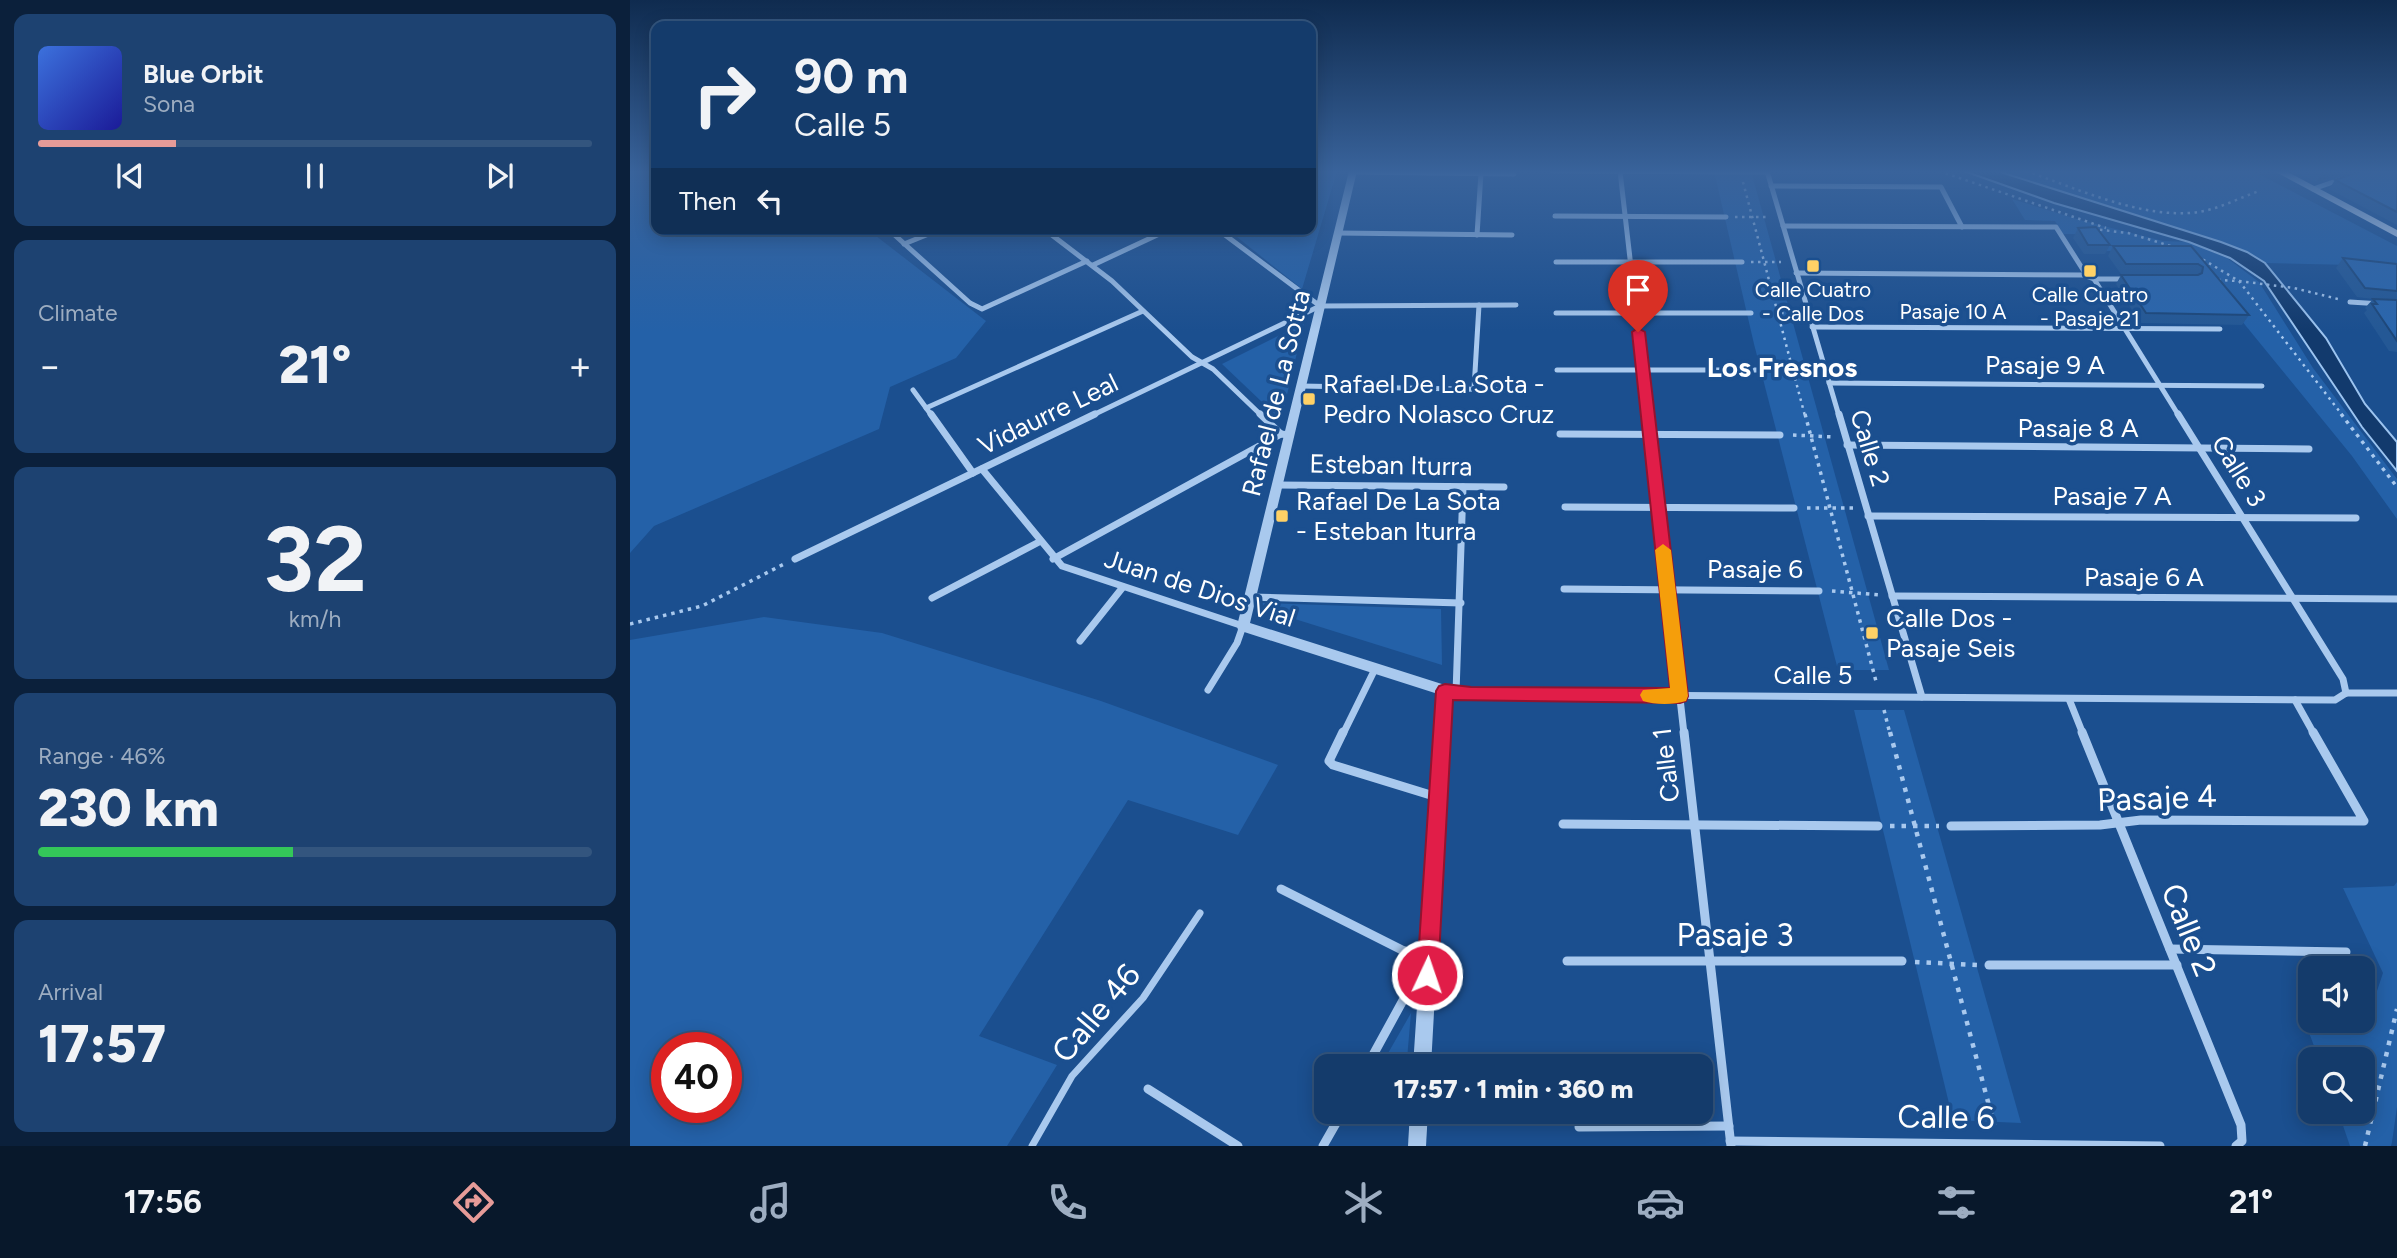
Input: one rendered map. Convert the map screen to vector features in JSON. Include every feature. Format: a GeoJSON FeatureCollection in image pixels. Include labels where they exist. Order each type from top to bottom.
{"type":"FeatureCollection","features":[{"type":"Feature","properties":{"kind":"main road"},"geometry":{"type":"LineString","coordinates":[[2379,224],[2397,234]]}},
{"type":"Feature","properties":{"kind":"street","name":"Rafael de La Sotta"},"geometry":{"type":"LineString","coordinates":[[1243,626],[1277,485],[1285,434],[1301,386],[1340,224]]}},
{"type":"Feature","properties":{"kind":"street"},"geometry":{"type":"LineString","coordinates":[[1477,235],[1478,224]]}},
{"type":"Feature","properties":{"kind":"street","name":"Calle 1"},"geometry":{"type":"LineString","coordinates":[[1626,224],[1731,1144]]}},
{"type":"Feature","properties":{"kind":"street"},"geometry":{"type":"LineString","coordinates":[[1783,226],[2056,228]]}},
{"type":"Feature","properties":{"kind":"street","name":"Calle 2"},"geometry":{"type":"LineString","coordinates":[[1783,226],[1922,697]]}},
{"type":"Feature","properties":{"kind":"street","name":"Calle 3"},"geometry":{"type":"LineString","coordinates":[[2056,228],[2161,385],[2343,679],[2346,693]]}},
{"type":"Feature","properties":{"kind":"street"},"geometry":{"type":"LineString","coordinates":[[1338,233],[1512,235]]}},
{"type":"Feature","properties":{"kind":"street"},"geometry":{"type":"LineString","coordinates":[[894,235],[970,303],[982,309],[1156,235]]}},
{"type":"Feature","properties":{"kind":"street"},"geometry":{"type":"LineString","coordinates":[[904,244],[926,235]]}},
{"type":"Feature","properties":{"kind":"street"},"geometry":{"type":"LineString","coordinates":[[1052,235],[1090,263],[1192,357],[1213,369],[1285,434],[1053,558]]}},
{"type":"Feature","properties":{"kind":"street"},"geometry":{"type":"LineString","coordinates":[[1225,235],[1321,306],[1516,305]]}},
{"type":"Feature","properties":{"kind":"street"},"geometry":{"type":"LineString","coordinates":[[1556,262],[1742,262]]}},
{"type":"Feature","properties":{"kind":"street"},"geometry":{"type":"LineString","coordinates":[[1796,273],[2131,279]]}},
{"type":"Feature","properties":{"kind":"street"},"geometry":{"type":"LineString","coordinates":[[2350,302],[2397,305]]}},
{"type":"Feature","properties":{"kind":"street"},"geometry":{"type":"LineString","coordinates":[[1474,390],[1479,305]]}},
{"type":"Feature","properties":{"kind":"street","name":"Vidaurre Leal"},"geometry":{"type":"LineString","coordinates":[[794,559],[1321,306]]}},
{"type":"Feature","properties":{"kind":"street"},"geometry":{"type":"LineString","coordinates":[[926,408],[1143,311]]}},
{"type":"Feature","properties":{"kind":"street"},"geometry":{"type":"LineString","coordinates":[[1556,313],[1751,313]]}},
{"type":"Feature","properties":{"kind":"street","name":"Pasaje 10 A"},"geometry":{"type":"LineString","coordinates":[[1812,327],[2220,329]]}},
{"type":"Feature","properties":{"kind":"street"},"geometry":{"type":"LineString","coordinates":[[1557,370],[1766,370]]}},
{"type":"Feature","properties":{"kind":"street","name":"Pasaje 9 A"},"geometry":{"type":"LineString","coordinates":[[1829,383],[2262,386]]}},
{"type":"Feature","properties":{"kind":"street"},"geometry":{"type":"LineString","coordinates":[[1301,386],[1513,390]]}},
{"type":"Feature","properties":{"kind":"street"},"geometry":{"type":"LineString","coordinates":[[913,390],[973,473]]}},
{"type":"Feature","properties":{"kind":"street"},"geometry":{"type":"LineString","coordinates":[[1560,434],[1780,435]]}},
{"type":"Feature","properties":{"kind":"street","name":"Pasaje 8 A"},"geometry":{"type":"LineString","coordinates":[[1846,441],[2309,449]]}},
{"type":"Feature","properties":{"kind":"street","name":"Juan de Dios Vial"},"geometry":{"type":"LineString","coordinates":[[982,469],[1053,558],[1073,571],[1451,692]]}},
{"type":"Feature","properties":{"kind":"street","name":"Esteban Iturra"},"geometry":{"type":"LineString","coordinates":[[1277,485],[1504,487]]}},
{"type":"Feature","properties":{"kind":"street"},"geometry":{"type":"LineString","coordinates":[[1423,1054],[1438,798],[1461,603],[1462,487]]}},
{"type":"Feature","properties":{"kind":"street"},"geometry":{"type":"LineString","coordinates":[[1565,507],[1794,508]]}},
{"type":"Feature","properties":{"kind":"street","name":"Pasaje 7 A"},"geometry":{"type":"LineString","coordinates":[[1867,512],[2356,518]]}},
{"type":"Feature","properties":{"kind":"street"},"geometry":{"type":"LineString","coordinates":[[932,598],[1039,541]]}},
{"type":"Feature","properties":{"kind":"street"},"geometry":{"type":"LineString","coordinates":[[1080,641],[1123,587]]}},
{"type":"Feature","properties":{"kind":"street","name":"Pasaje 6"},"geometry":{"type":"LineString","coordinates":[[1564,589],[1819,591]]}},
{"type":"Feature","properties":{"kind":"street","name":"Pasaje 6 A"},"geometry":{"type":"LineString","coordinates":[[1892,596],[2397,599]]}},
{"type":"Feature","properties":{"kind":"street"},"geometry":{"type":"LineString","coordinates":[[1250,597],[1461,603]]}},
{"type":"Feature","properties":{"kind":"street"},"geometry":{"type":"LineString","coordinates":[[1208,690],[1237,643],[1243,626]]}},
{"type":"Feature","properties":{"kind":"street"},"geometry":{"type":"LineString","coordinates":[[1375,669],[1329,761],[1333,765],[1438,798]]}},
{"type":"Feature","properties":{"kind":"street","name":"Calle 5"},"geometry":{"type":"LineString","coordinates":[[1451,692],[2295,700],[2335,700],[2346,693],[2397,693]]}},
{"type":"Feature","properties":{"kind":"street","name":"Calle 2"},"geometry":{"type":"LineString","coordinates":[[2069,699],[2241,1125],[2239,1144]]}},
{"type":"Feature","properties":{"kind":"street","name":"Pasaje 4"},"geometry":{"type":"LineString","coordinates":[[1951,826],[2100,825],[2141,820],[2364,821],[2295,700]]}},
{"type":"Feature","properties":{"kind":"street"},"geometry":{"type":"LineString","coordinates":[[1563,824],[1878,826]]}},
{"type":"Feature","properties":{"kind":"street"},"geometry":{"type":"LineString","coordinates":[[1281,889],[1402,950],[1414,954],[1429,953]]}},
{"type":"Feature","properties":{"kind":"street"},"geometry":{"type":"LineString","coordinates":[[2170,950],[2346,952]]}},
{"type":"Feature","properties":{"kind":"street"},"geometry":{"type":"LineString","coordinates":[[1374,1054],[1429,953]]}},
{"type":"Feature","properties":{"kind":"street","name":"Pasaje 3"},"geometry":{"type":"LineString","coordinates":[[1567,961],[1902,961]]}},
{"type":"Feature","properties":{"kind":"street"},"geometry":{"type":"LineString","coordinates":[[1989,965],[2177,965]]}},
{"type":"Feature","properties":{"kind":"street"},"geometry":{"type":"LineString","coordinates":[[1148,1089],[1238,1146]]}},
{"type":"Feature","properties":{"kind":"street"},"geometry":{"type":"LineString","coordinates":[[1324,1146],[1336,1124]]}},
{"type":"Feature","properties":{"kind":"street"},"geometry":{"type":"LineString","coordinates":[[1417,1146],[1418,1124]]}},
{"type":"Feature","properties":{"kind":"street"},"geometry":{"type":"LineString","coordinates":[[1579,1126],[1728,1126]]}},
{"type":"Feature","properties":{"kind":"street","name":"Calle 6"},"geometry":{"type":"LineString","coordinates":[[1731,1144],[2161,1146]]}},
{"type":"Feature","properties":{"kind":"lane","name":"Calle 46"},"geometry":{"type":"LineString","coordinates":[[1032,1146],[1072,1076],[1143,998],[1200,914]]}},
{"type":"Feature","properties":{"kind":"path"},"geometry":{"type":"LineString","coordinates":[[1755,224],[2000,1144]]}},
{"type":"Feature","properties":{"kind":"path"},"geometry":{"type":"LineString","coordinates":[[2096,224],[2177,248]]}},
{"type":"Feature","properties":{"kind":"path"},"geometry":{"type":"LineString","coordinates":[[2056,228],[2110,229]]}},
{"type":"Feature","properties":{"kind":"path"},"geometry":{"type":"LineString","coordinates":[[2190,252],[2239,281],[2397,487]]}},
{"type":"Feature","properties":{"kind":"path"},"geometry":{"type":"LineString","coordinates":[[1742,262],[1793,262]]}},
{"type":"Feature","properties":{"kind":"path"},"geometry":{"type":"LineString","coordinates":[[2216,280],[2294,288],[2350,302]]}},
{"type":"Feature","properties":{"kind":"path"},"geometry":{"type":"LineString","coordinates":[[1751,313],[1808,314]]}},
{"type":"Feature","properties":{"kind":"path"},"geometry":{"type":"LineString","coordinates":[[1766,370],[1822,361]]}},
{"type":"Feature","properties":{"kind":"path"},"geometry":{"type":"LineString","coordinates":[[1780,435],[1846,441]]}},
{"type":"Feature","properties":{"kind":"path"},"geometry":{"type":"LineString","coordinates":[[1794,508],[1867,512]]}},
{"type":"Feature","properties":{"kind":"path"},"geometry":{"type":"LineString","coordinates":[[630,624],[688,611],[794,559]]}},
{"type":"Feature","properties":{"kind":"path"},"geometry":{"type":"LineString","coordinates":[[1819,591],[1892,596]]}},
{"type":"Feature","properties":{"kind":"path"},"geometry":{"type":"LineString","coordinates":[[1878,826],[1951,826]]}},
{"type":"Feature","properties":{"kind":"path"},"geometry":{"type":"LineString","coordinates":[[1902,961],[1989,965]]}},
{"type":"Feature","properties":{"kind":"path"},"geometry":{"type":"LineString","coordinates":[[2365,1146],[2397,1009]]}},
{"type":"Feature","properties":{"kind":"shaded area"},"geometry":{"type":"Polygon","coordinates":[[[630,224],[651,224],[651,235],[875,235],[986,321],[956,358],[890,387],[879,429],[654,526],[630,553],[630,224]]]}},
{"type":"Feature","properties":{"kind":"shaded area"},"geometry":{"type":"Polygon","coordinates":[[[1316,224],[1321,224],[1302,289],[1234,235],[1316,235],[1316,224]]]}},
{"type":"Feature","properties":{"kind":"shaded area"},"geometry":{"type":"Polygon","coordinates":[[[1726,224],[1766,224],[1889,670],[1838,670],[1754,344],[1726,224]]]}},
{"type":"Feature","properties":{"kind":"shaded area"},"geometry":{"type":"Polygon","coordinates":[[[2057,224],[2098,224],[2163,241],[2189,242],[2227,258],[2259,282],[2313,368],[2397,479],[2397,519],[2352,456],[2188,255],[2159,250],[2105,251],[2092,234],[2063,234],[2057,224]]]}},
{"type":"Feature","properties":{"kind":"shaded area"},"geometry":{"type":"Polygon","coordinates":[[[2128,224],[2166,224],[2247,252],[2265,263],[2326,338],[2365,404],[2397,442],[2397,471],[2362,427],[2264,281],[2230,258],[2189,242],[2128,224]]]}},
{"type":"Feature","properties":{"kind":"shaded area"},"geometry":{"type":"Polygon","coordinates":[[[2162,224],[2356,224],[2397,246],[2397,266],[2265,263],[2247,252],[2162,224]]]}},
{"type":"Feature","properties":{"kind":"shaded area"},"geometry":{"type":"Polygon","coordinates":[[[1304,323],[1281,420],[1222,364],[1304,323]]]}},
{"type":"Feature","properties":{"kind":"shaded area"},"geometry":{"type":"Polygon","coordinates":[[[1261,603],[1441,609],[1442,665],[1263,609],[1261,603]]]}},
{"type":"Feature","properties":{"kind":"shaded area"},"geometry":{"type":"Polygon","coordinates":[[[764,617],[882,633],[1101,701],[1278,765],[1238,835],[1128,800],[979,1036],[1057,1065],[1007,1146],[630,1146],[630,640],[764,617]]]}},
{"type":"Feature","properties":{"kind":"shaded area"},"geometry":{"type":"Polygon","coordinates":[[[1854,710],[1904,710],[2021,1123],[1953,1120],[1854,710]]]}},
{"type":"Feature","properties":{"kind":"shaded area"},"geometry":{"type":"Polygon","coordinates":[[[2397,882],[2397,1107],[2392,1142],[2391,1146],[2350,1146],[2342,1124],[2375,1124],[2375,1047],[2314,1047],[2309,1033],[2375,1033],[2375,997],[2383,973],[2343,888],[2394,886],[2397,882]]]}},
{"type":"Feature","properties":{"kind":"shaded area"},"geometry":{"type":"Polygon","coordinates":[[[1411,1013],[1407,1054],[1388,1054],[1411,1013]]]}},
{"type":"Feature","properties":{"kind":"building"},"geometry":{"type":"Polygon","coordinates":[[[2096,227],[2110,245],[2088,245],[2078,228],[2096,227]]]}},
{"type":"Feature","properties":{"kind":"building"},"geometry":{"type":"Polygon","coordinates":[[[2113,246],[2191,246],[2249,315],[2146,313],[2121,275],[2198,275],[2202,273],[2203,267],[2198,264],[2126,264],[2113,246]]]}},
{"type":"Feature","properties":{"kind":"building"},"geometry":{"type":"Polygon","coordinates":[[[2343,258],[2397,264],[2397,291],[2365,288],[2343,258]]]}},
{"type":"Feature","properties":{"kind":"building"},"geometry":{"type":"Polygon","coordinates":[[[2373,299],[2397,300],[2397,341],[2372,304],[2377,304],[2373,299]]]}},
{"type":"Feature","properties":{"kind":"slow traffic"},"geometry":{"type":"LineString","coordinates":[[1649,695],[1680,696],[1663,550]]}},
{"type":"Feature","properties":{"kind":"place","name":"Calle Cuatro - Calle Dos"},"geometry":{"type":"Point","coordinates":[1813,266]}},
{"type":"Feature","properties":{"kind":"place","name":"Calle Cuatro - Pasaje 21"},"geometry":{"type":"Point","coordinates":[2090,271]}},
{"type":"Feature","properties":{"kind":"place","name":"Rafael De La Sota - Pedro Nolasco Cruz"},"geometry":{"type":"Point","coordinates":[1309,399]}},
{"type":"Feature","properties":{"kind":"place","name":"Rafael De La Sota - Esteban Iturra"},"geometry":{"type":"Point","coordinates":[1282,516]}},
{"type":"Feature","properties":{"kind":"place","name":"Calle Dos - Pasaje Seis"},"geometry":{"type":"Point","coordinates":[1872,633]}},
{"type":"Feature","properties":{"kind":"district","name":"Los Fresnos"},"geometry":{"type":"Point","coordinates":[1782,367]}},
{"type":"Feature","properties":{"kind":"route"},"geometry":{"type":"LineString","coordinates":[[1427,975],[1445,691],[1471,694],[1680,696],[1638,332]]}}]}
